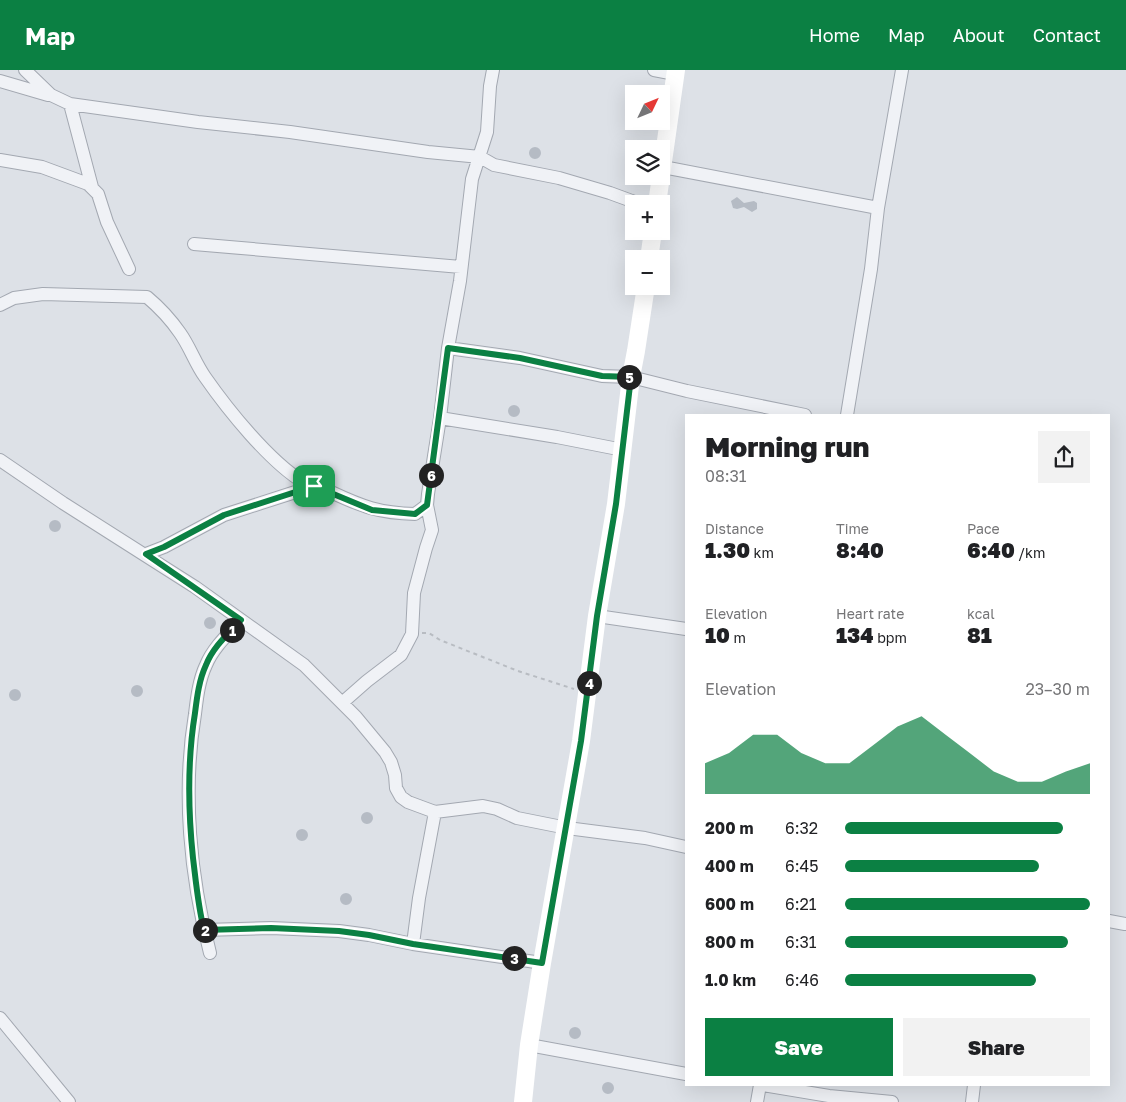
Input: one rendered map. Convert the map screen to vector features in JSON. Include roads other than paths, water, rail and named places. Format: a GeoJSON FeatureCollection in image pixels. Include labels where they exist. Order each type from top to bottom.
{"type":"FeatureCollection","features":[{"type":"Feature","properties":{"kind":"street"},"geometry":{"type":"LineString","coordinates":[[26,70],[51,95]]}},
{"type":"Feature","properties":{"kind":"street"},"geometry":{"type":"LineString","coordinates":[[342,703],[401,655],[406,649],[412,634],[414,593],[432,530],[427,505],[472,179],[488,132],[489,97],[493,70]]}},
{"type":"Feature","properties":{"kind":"street"},"geometry":{"type":"LineString","coordinates":[[654,70],[675,72],[666,140]]}},
{"type":"Feature","properties":{"kind":"street"},"geometry":{"type":"LineString","coordinates":[[847,414],[871,269],[878,208],[902,70]]}},
{"type":"Feature","properties":{"kind":"street"},"geometry":{"type":"LineString","coordinates":[[0,81],[51,95],[70,104],[428,152],[480,157],[494,165],[559,178],[625,198]]}},
{"type":"Feature","properties":{"kind":"street"},"geometry":{"type":"LineString","coordinates":[[70,104],[92,188]]}},
{"type":"Feature","properties":{"kind":"street"},"geometry":{"type":"LineString","coordinates":[[0,160],[42,167],[88,184],[98,194],[107,222],[129,269]]}},
{"type":"Feature","properties":{"kind":"street"},"geometry":{"type":"LineString","coordinates":[[670,168],[878,208]]}},
{"type":"Feature","properties":{"kind":"street"},"geometry":{"type":"LineString","coordinates":[[194,244],[461,267]]}},
{"type":"Feature","properties":{"kind":"street"},"geometry":{"type":"LineString","coordinates":[[0,305],[14,298],[43,294],[147,297],[181,334],[204,376],[226,405],[265,450],[290,473],[305,483],[372,510],[415,514],[427,505]]}},
{"type":"Feature","properties":{"kind":"street"},"geometry":{"type":"LineString","coordinates":[[523,1102],[529,1045],[542,963],[567,828],[588,693],[597,616],[616,504],[631,377],[645,295]]}},
{"type":"Feature","properties":{"kind":"street"},"geometry":{"type":"LineString","coordinates":[[448,348],[520,358],[602,376],[631,377],[687,391],[801,414]]}},
{"type":"Feature","properties":{"kind":"street"},"geometry":{"type":"LineString","coordinates":[[440,418],[623,450]]}},
{"type":"Feature","properties":{"kind":"street"},"geometry":{"type":"LineString","coordinates":[[0,460],[63,504],[146,554],[304,665],[372,736],[391,762],[396,788],[401,797],[408,802],[435,812],[483,806],[497,809],[517,818],[567,828],[645,838],[685,847]]}},
{"type":"Feature","properties":{"kind":"street"},"geometry":{"type":"LineString","coordinates":[[146,554],[164,547],[224,515],[314,486]]}},
{"type":"Feature","properties":{"kind":"street"},"geometry":{"type":"LineString","coordinates":[[597,616],[685,629]]}},
{"type":"Feature","properties":{"kind":"street"},"geometry":{"type":"LineString","coordinates":[[210,953],[200,911],[190,830],[188,779],[191,739],[198,690],[205,666],[219,644],[241,620]]}},
{"type":"Feature","properties":{"kind":"street"},"geometry":{"type":"LineString","coordinates":[[413,944],[419,898],[435,812]]}},
{"type":"Feature","properties":{"kind":"street"},"geometry":{"type":"LineString","coordinates":[[1110,921],[1125,924]]}},
{"type":"Feature","properties":{"kind":"street"},"geometry":{"type":"LineString","coordinates":[[204,930],[271,928],[339,931],[542,963]]}},
{"type":"Feature","properties":{"kind":"street"},"geometry":{"type":"LineString","coordinates":[[0,1018],[68,1102]]}},
{"type":"Feature","properties":{"kind":"street"},"geometry":{"type":"LineString","coordinates":[[529,1045],[685,1074]]}},
{"type":"Feature","properties":{"kind":"street"},"geometry":{"type":"LineString","coordinates":[[757,1102],[761,1086]]}},
{"type":"Feature","properties":{"kind":"street"},"geometry":{"type":"LineString","coordinates":[[767,1086],[828,1096],[892,1102]]}},
{"type":"Feature","properties":{"kind":"street"},"geometry":{"type":"LineString","coordinates":[[972,1102],[974,1086]]}}]}
